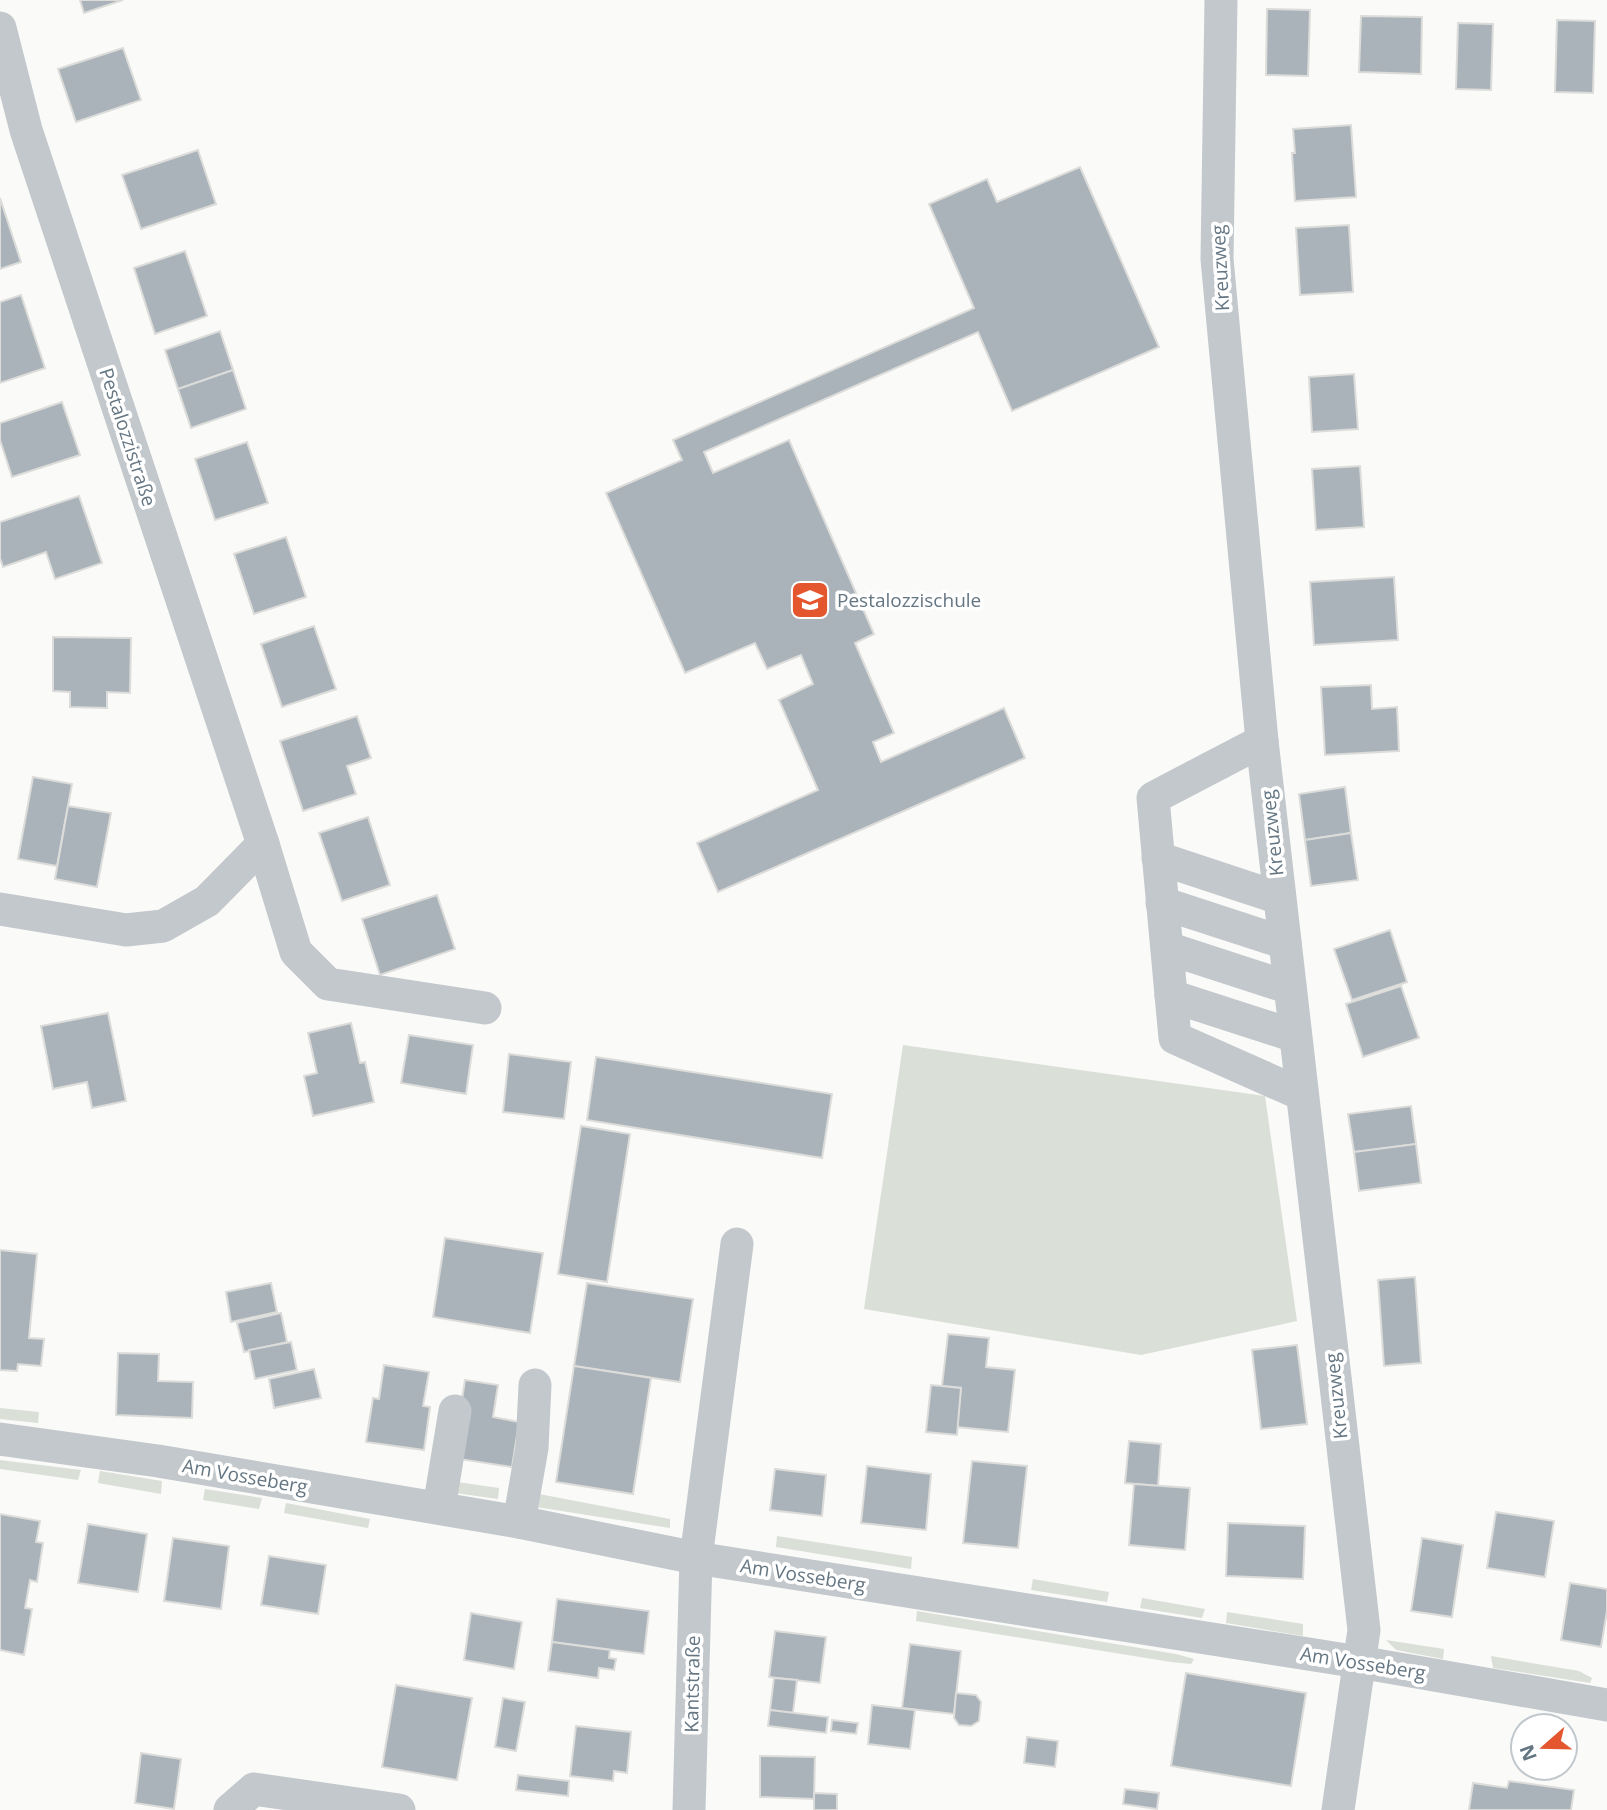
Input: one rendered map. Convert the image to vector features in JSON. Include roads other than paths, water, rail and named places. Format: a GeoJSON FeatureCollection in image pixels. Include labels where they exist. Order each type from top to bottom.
{"type":"FeatureCollection","features":[{"type":"Feature","properties":{"kind":"street","name":"Kreuzweg"},"geometry":{"type":"LineString","coordinates":[[1221,0],[1217,259],[1262,741],[1364,1630],[1338,1810]]}},
{"type":"Feature","properties":{"kind":"street","name":"Pestalozzistraße"},"geometry":{"type":"LineString","coordinates":[[0,28],[26,130],[263,844],[296,952],[328,984],[485,1008]]}},
{"type":"Feature","properties":{"kind":"street"},"geometry":{"type":"LineString","coordinates":[[1262,741],[1153,798],[1175,1038],[1301,1094]]}},
{"type":"Feature","properties":{"kind":"street"},"geometry":{"type":"LineString","coordinates":[[0,909],[126,930],[163,926],[207,901],[263,844]]}},
{"type":"Feature","properties":{"kind":"street"},"geometry":{"type":"LineString","coordinates":[[1158,858],[1279,898]]}},
{"type":"Feature","properties":{"kind":"street"},"geometry":{"type":"LineString","coordinates":[[1162,903],[1285,943]]}},
{"type":"Feature","properties":{"kind":"street"},"geometry":{"type":"LineString","coordinates":[[1167,948],[1290,988]]}},
{"type":"Feature","properties":{"kind":"street"},"geometry":{"type":"LineString","coordinates":[[1171,996],[1295,1036]]}},
{"type":"Feature","properties":{"kind":"street","name":"Kantstraße"},"geometry":{"type":"LineString","coordinates":[[689,1810],[696,1558],[737,1244]]}},
{"type":"Feature","properties":{"kind":"street"},"geometry":{"type":"LineString","coordinates":[[519,1522],[532,1448],[535,1385]]}},
{"type":"Feature","properties":{"kind":"street"},"geometry":{"type":"LineString","coordinates":[[439,1508],[455,1411]]}},
{"type":"Feature","properties":{"kind":"street","name":"Am Vosseberg"},"geometry":{"type":"LineString","coordinates":[[0,1439],[158,1461],[519,1522],[696,1558],[1359,1662],[1607,1705]]}},
{"type":"Feature","properties":{"kind":"street"},"geometry":{"type":"LineString","coordinates":[[230,1810],[254,1789],[399,1810]]}},
{"type":"Feature","properties":{"kind":"place","name":"Pestalozzischule"},"geometry":{"type":"Point","coordinates":[810,600]}}]}
